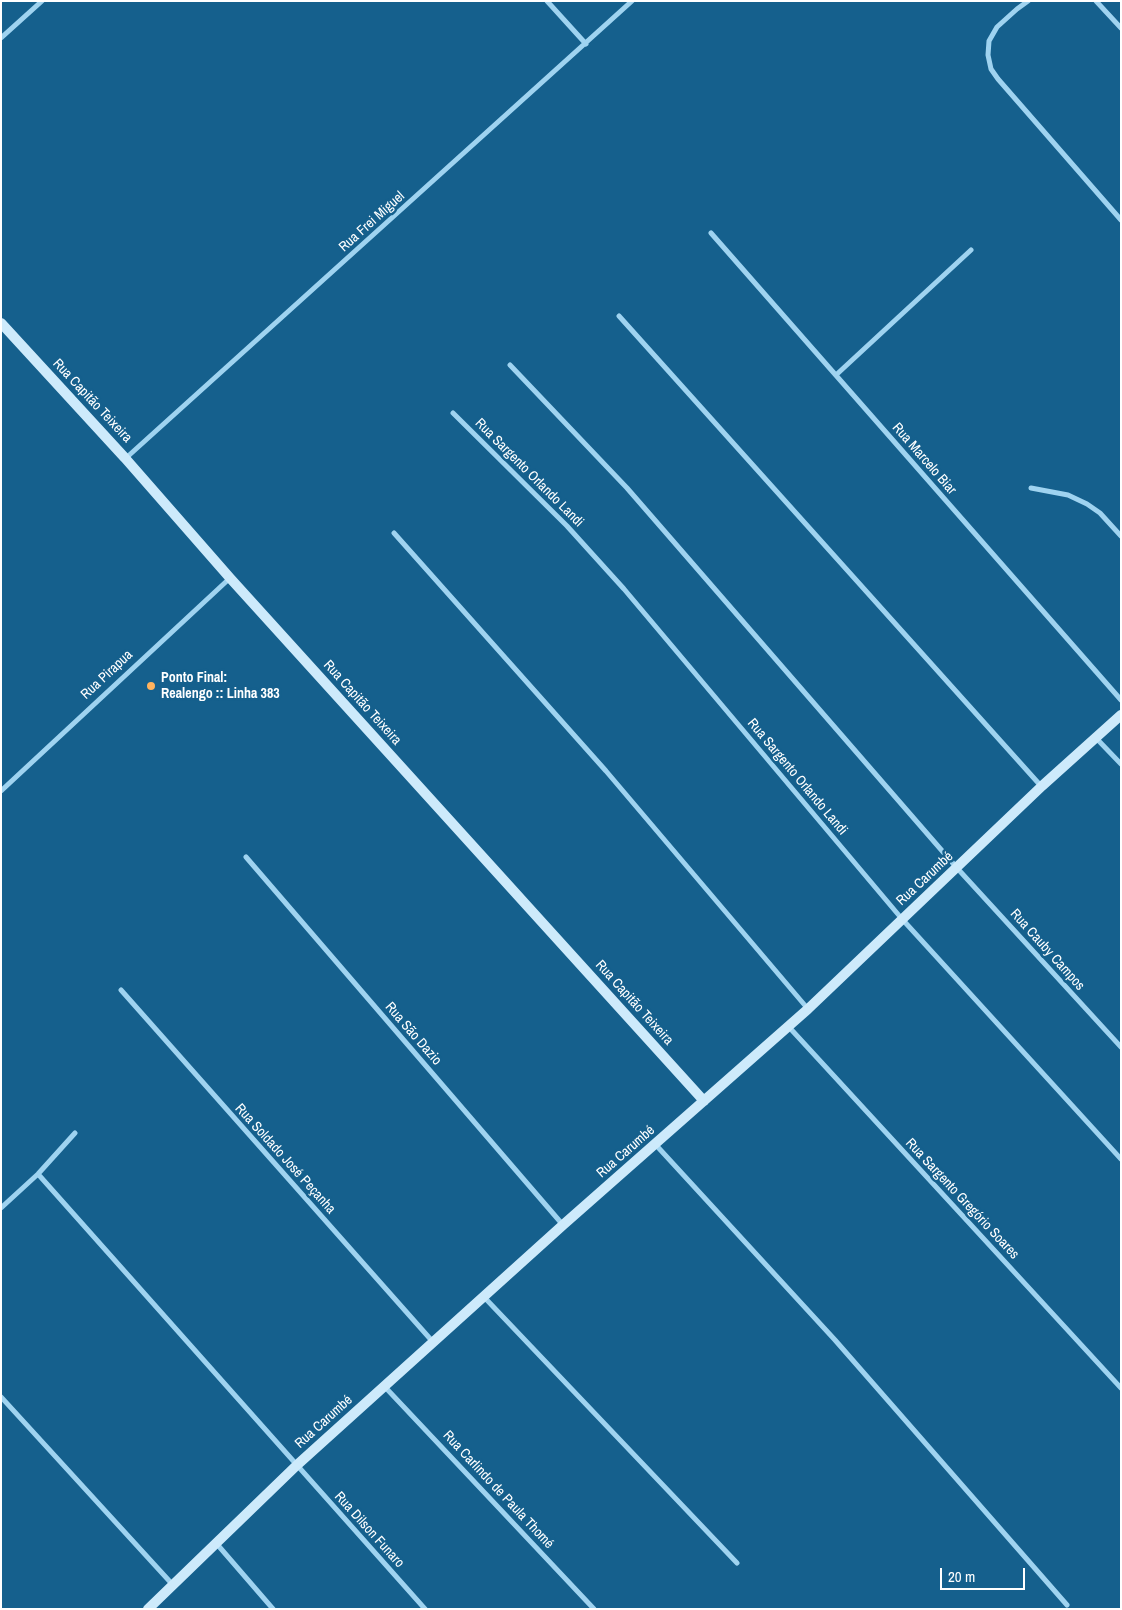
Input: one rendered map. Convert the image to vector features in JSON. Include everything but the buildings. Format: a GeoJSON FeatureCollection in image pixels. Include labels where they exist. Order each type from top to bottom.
{"type":"FeatureCollection","features":[{"type":"Feature","properties":{"kind":"street"},"geometry":{"type":"LineString","coordinates":[[1,38],[42,1]]}},
{"type":"Feature","properties":{"kind":"street"},"geometry":{"type":"LineString","coordinates":[[547,1],[586,44]]}},
{"type":"Feature","properties":{"kind":"street","name":"Rua Frei Miguel"},"geometry":{"type":"LineString","coordinates":[[125,458],[632,1]]}},
{"type":"Feature","properties":{"kind":"street"},"geometry":{"type":"LineString","coordinates":[[1028,1],[997,27],[989,41],[988,55],[991,68],[998,79],[1121,220]]}},
{"type":"Feature","properties":{"kind":"street"},"geometry":{"type":"LineString","coordinates":[[1096,1],[1121,28]]}},
{"type":"Feature","properties":{"kind":"street","name":"Rua Marcelo Biar"},"geometry":{"type":"LineString","coordinates":[[711,233],[1121,700]]}},
{"type":"Feature","properties":{"kind":"street"},"geometry":{"type":"LineString","coordinates":[[836,376],[971,250]]}},
{"type":"Feature","properties":{"kind":"street"},"geometry":{"type":"LineString","coordinates":[[619,316],[1042,786]]}},
{"type":"Feature","properties":{"kind":"street","name":"Rua Capitão Teixeira"},"geometry":{"type":"LineString","coordinates":[[1,323],[704,1101]]}},
{"type":"Feature","properties":{"kind":"street","name":"Rua Cauby Campos"},"geometry":{"type":"LineString","coordinates":[[510,365],[627,488],[957,868],[1121,1047]]}},
{"type":"Feature","properties":{"kind":"street","name":"Rua Sargento Orlando Landi"},"geometry":{"type":"LineString","coordinates":[[453,413],[567,526],[624,589],[902,919],[1121,1159]]}},
{"type":"Feature","properties":{"kind":"street"},"geometry":{"type":"LineString","coordinates":[[1031,488],[1068,496],[1087,504],[1100,513],[1121,536]]}},
{"type":"Feature","properties":{"kind":"street"},"geometry":{"type":"LineString","coordinates":[[394,533],[606,771],[808,1009]]}},
{"type":"Feature","properties":{"kind":"street","name":"Rua Pirapua"},"geometry":{"type":"LineString","coordinates":[[1,791],[230,578]]}},
{"type":"Feature","properties":{"kind":"street","name":"Rua Carumbé"},"geometry":{"type":"LineString","coordinates":[[148,1609],[297,1465],[483,1296],[808,1009],[1042,786],[1121,715]]}},
{"type":"Feature","properties":{"kind":"street"},"geometry":{"type":"LineString","coordinates":[[1096,738],[1121,764]]}},
{"type":"Feature","properties":{"kind":"street","name":"Rua São Dazio"},"geometry":{"type":"LineString","coordinates":[[246,857],[563,1225]]}},
{"type":"Feature","properties":{"kind":"street","name":"Rua Soldado José Peçanha"},"geometry":{"type":"LineString","coordinates":[[120,990],[433,1342]]}},
{"type":"Feature","properties":{"kind":"street","name":"Rua Sargento Gregório Soares"},"geometry":{"type":"LineString","coordinates":[[788,1026],[1121,1388]]}},
{"type":"Feature","properties":{"kind":"street"},"geometry":{"type":"LineString","coordinates":[[1,1208],[38,1174],[75,1133]]}},
{"type":"Feature","properties":{"kind":"street"},"geometry":{"type":"LineString","coordinates":[[655,1144],[835,1340],[1067,1605]]}},
{"type":"Feature","properties":{"kind":"street"},"geometry":{"type":"LineString","coordinates":[[38,1174],[297,1465]]}},
{"type":"Feature","properties":{"kind":"street"},"geometry":{"type":"LineString","coordinates":[[483,1296],[737,1563]]}},
{"type":"Feature","properties":{"kind":"street","name":"Rua Carlindo de Paula Thomé"},"geometry":{"type":"LineString","coordinates":[[385,1387],[594,1609]]}},
{"type":"Feature","properties":{"kind":"street"},"geometry":{"type":"LineString","coordinates":[[1,1397],[172,1585]]}},
{"type":"Feature","properties":{"kind":"street","name":"Rua Dilson Funaro"},"geometry":{"type":"LineString","coordinates":[[297,1465],[425,1609]]}},
{"type":"Feature","properties":{"kind":"street"},"geometry":{"type":"LineString","coordinates":[[216,1543],[273,1609]]}},
{"type":"Feature","properties":{"kind":"place","name":"Ponto Final: Realengo :: Linha 383"},"geometry":{"type":"Point","coordinates":[151,686]}}]}
